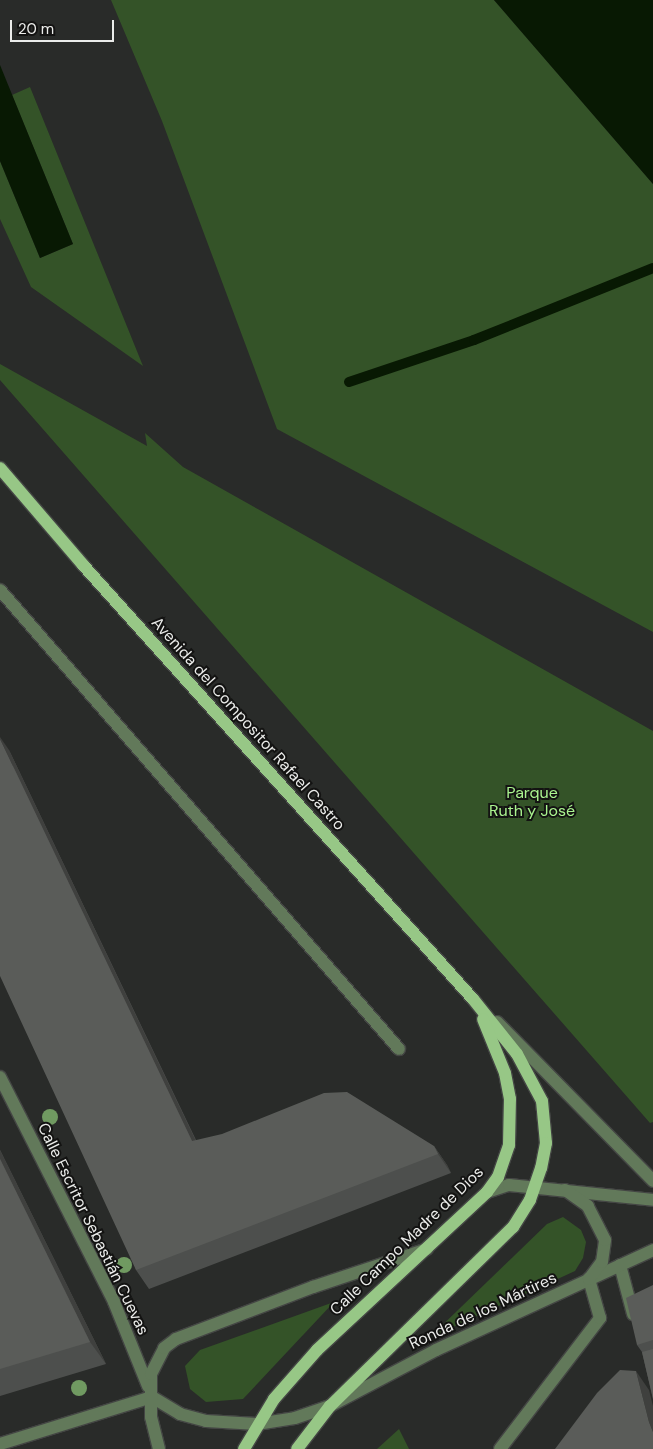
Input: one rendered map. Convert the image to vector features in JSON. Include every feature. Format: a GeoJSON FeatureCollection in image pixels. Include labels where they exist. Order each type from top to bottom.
{"type":"FeatureCollection","features":[{"type":"Feature","properties":{"kind":"main road","name":"Avenida del Compositor Rafael Castro"},"geometry":{"type":"LineString","coordinates":[[0,468],[83,565],[473,999]]}},
{"type":"Feature","properties":{"kind":"main road"},"geometry":{"type":"LineString","coordinates":[[297,1449],[330,1406],[500,1243],[522,1214],[536,1186],[546,1143],[542,1101],[517,1054],[473,999]]}},
{"type":"Feature","properties":{"kind":"main road","name":"Calle Campo Madre de Dios"},"geometry":{"type":"LineString","coordinates":[[244,1449],[257,1424],[317,1350],[486,1192],[498,1177],[506,1155],[512,1113],[505,1073],[473,999]]}},
{"type":"Feature","properties":{"kind":"street"},"geometry":{"type":"LineString","coordinates":[[0,590],[399,1049]]}},
{"type":"Feature","properties":{"kind":"street"},"geometry":{"type":"LineString","coordinates":[[473,999],[581,1104],[653,1181]]}},
{"type":"Feature","properties":{"kind":"street","name":"Calle Escritor Sebastián Cuevas"},"geometry":{"type":"LineString","coordinates":[[0,1077],[114,1302],[152,1397]]}},
{"type":"Feature","properties":{"kind":"street"},"geometry":{"type":"LineString","coordinates":[[486,1192],[509,1185],[536,1186],[653,1200]]}},
{"type":"Feature","properties":{"kind":"street"},"geometry":{"type":"LineString","coordinates":[[500,1449],[600,1318],[589,1279],[602,1262],[606,1240],[588,1206],[565,1190]]}},
{"type":"Feature","properties":{"kind":"street"},"geometry":{"type":"LineString","coordinates":[[159,1449],[152,1425],[151,1374],[156,1360],[176,1339],[313,1287],[427,1248]]}},
{"type":"Feature","properties":{"kind":"street","name":"Ronda de los Mártires"},"geometry":{"type":"LineString","coordinates":[[152,1397],[192,1419],[257,1424],[295,1418],[330,1406],[436,1350],[653,1250]]}},
{"type":"Feature","properties":{"kind":"street"},"geometry":{"type":"LineString","coordinates":[[620,1265],[636,1326]]}},
{"type":"Feature","properties":{"kind":"street"},"geometry":{"type":"LineString","coordinates":[[0,1444],[152,1397]]}},
{"type":"Feature","properties":{"kind":"green space"},"geometry":{"type":"Polygon","coordinates":[[[111,0],[494,0],[653,184],[653,632],[277,429],[162,121],[111,0]]]}},
{"type":"Feature","properties":{"kind":"green space"},"geometry":{"type":"Polygon","coordinates":[[[30,87],[143,366],[31,287],[0,219],[0,161],[40,258],[73,244],[12,95],[30,87]]]}},
{"type":"Feature","properties":{"kind":"green space","name":"Parque Ruth y José"},"geometry":{"type":"Polygon","coordinates":[[[0,364],[147,446],[145,433],[183,467],[653,731],[653,1122],[650,1123],[0,380],[0,364]]]}},
{"type":"Feature","properties":{"kind":"green space"},"geometry":{"type":"Polygon","coordinates":[[[563,1217],[581,1230],[586,1242],[583,1258],[575,1271],[429,1338],[547,1224],[563,1217]]]}},
{"type":"Feature","properties":{"kind":"green space"},"geometry":{"type":"Polygon","coordinates":[[[334,1302],[243,1399],[206,1402],[190,1389],[185,1366],[200,1350],[334,1302]]]}},
{"type":"Feature","properties":{"kind":"green space"},"geometry":{"type":"Polygon","coordinates":[[[399,1429],[409,1449],[377,1449],[399,1429]]]}},
{"type":"Feature","properties":{"kind":"shaded area"},"geometry":{"type":"Polygon","coordinates":[[[494,0],[653,0],[653,184],[494,0]]]}},
{"type":"Feature","properties":{"kind":"shaded area"},"geometry":{"type":"Polygon","coordinates":[[[0,65],[73,244],[40,258],[0,161],[0,65]]]}},
{"type":"Feature","properties":{"kind":"building"},"geometry":{"type":"Polygon","coordinates":[[[0,739],[192,1141],[222,1134],[324,1093],[347,1092],[434,1146],[438,1154],[136,1270],[0,976],[0,739]]]}},
{"type":"Feature","properties":{"kind":"building"},"geometry":{"type":"Polygon","coordinates":[[[0,1159],[90,1342],[0,1369],[0,1159]]]}},
{"type":"Feature","properties":{"kind":"building"},"geometry":{"type":"Polygon","coordinates":[[[653,1285],[653,1340],[637,1345],[626,1298],[653,1285]]]}},
{"type":"Feature","properties":{"kind":"building"},"geometry":{"type":"Polygon","coordinates":[[[653,1349],[653,1399],[642,1352],[653,1349]]]}},
{"type":"Feature","properties":{"kind":"building"},"geometry":{"type":"Polygon","coordinates":[[[620,1370],[636,1371],[653,1432],[653,1449],[555,1449],[597,1393],[620,1370]]]}},
{"type":"Feature","properties":{"kind":"waterway"},"geometry":{"type":"LineString","coordinates":[[349,382],[474,340],[653,268]]}}]}
